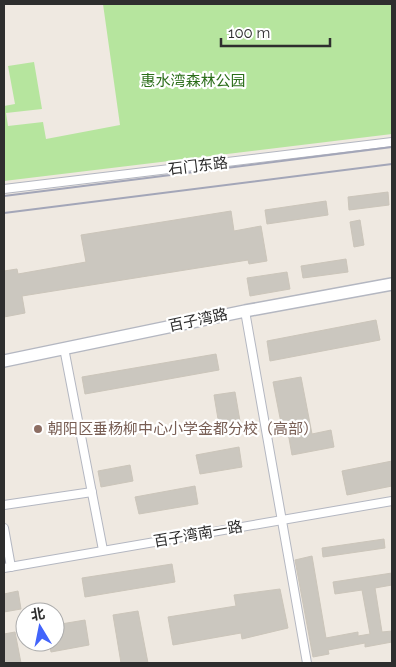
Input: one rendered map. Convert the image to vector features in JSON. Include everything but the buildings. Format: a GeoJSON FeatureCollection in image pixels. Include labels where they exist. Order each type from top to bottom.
{"type":"FeatureCollection","features":[{"type":"Feature","properties":{"kind":"street","name":"石门东路"},"geometry":{"type":"LineString","coordinates":[[4,189],[392,142]]}},
{"type":"Feature","properties":{"kind":"street","name":"百子湾路"},"geometry":{"type":"LineString","coordinates":[[4,361],[245,310],[392,284]]}},
{"type":"Feature","properties":{"kind":"street"},"geometry":{"type":"LineString","coordinates":[[245,310],[307,663]]}},
{"type":"Feature","properties":{"kind":"street"},"geometry":{"type":"LineString","coordinates":[[64,348],[103,550]]}},
{"type":"Feature","properties":{"kind":"street"},"geometry":{"type":"LineString","coordinates":[[4,506],[92,492]]}},
{"type":"Feature","properties":{"kind":"street","name":"百子湾南一路"},"geometry":{"type":"LineString","coordinates":[[8,567],[392,501]]}},
{"type":"Feature","properties":{"kind":"street"},"geometry":{"type":"LineString","coordinates":[[4,528],[8,567]]}},
{"type":"Feature","properties":{"kind":"green space","name":"惠水湾森林公园"},"geometry":{"type":"Polygon","coordinates":[[[103,4],[392,4],[392,134],[4,181],[4,106],[15,104],[8,66],[34,62],[42,109],[6,113],[8,126],[43,122],[46,139],[120,125],[103,4]]]}},
{"type":"Feature","properties":{"kind":"railway"},"geometry":{"type":"LineString","coordinates":[[4,196],[392,147]]}},
{"type":"Feature","properties":{"kind":"railway"},"geometry":{"type":"LineString","coordinates":[[4,213],[392,164]]}},
{"type":"Feature","properties":{"kind":"place","name":"朝阳区垂杨柳中心小学金都分校（高部）"},"geometry":{"type":"Point","coordinates":[38,429]}}]}
